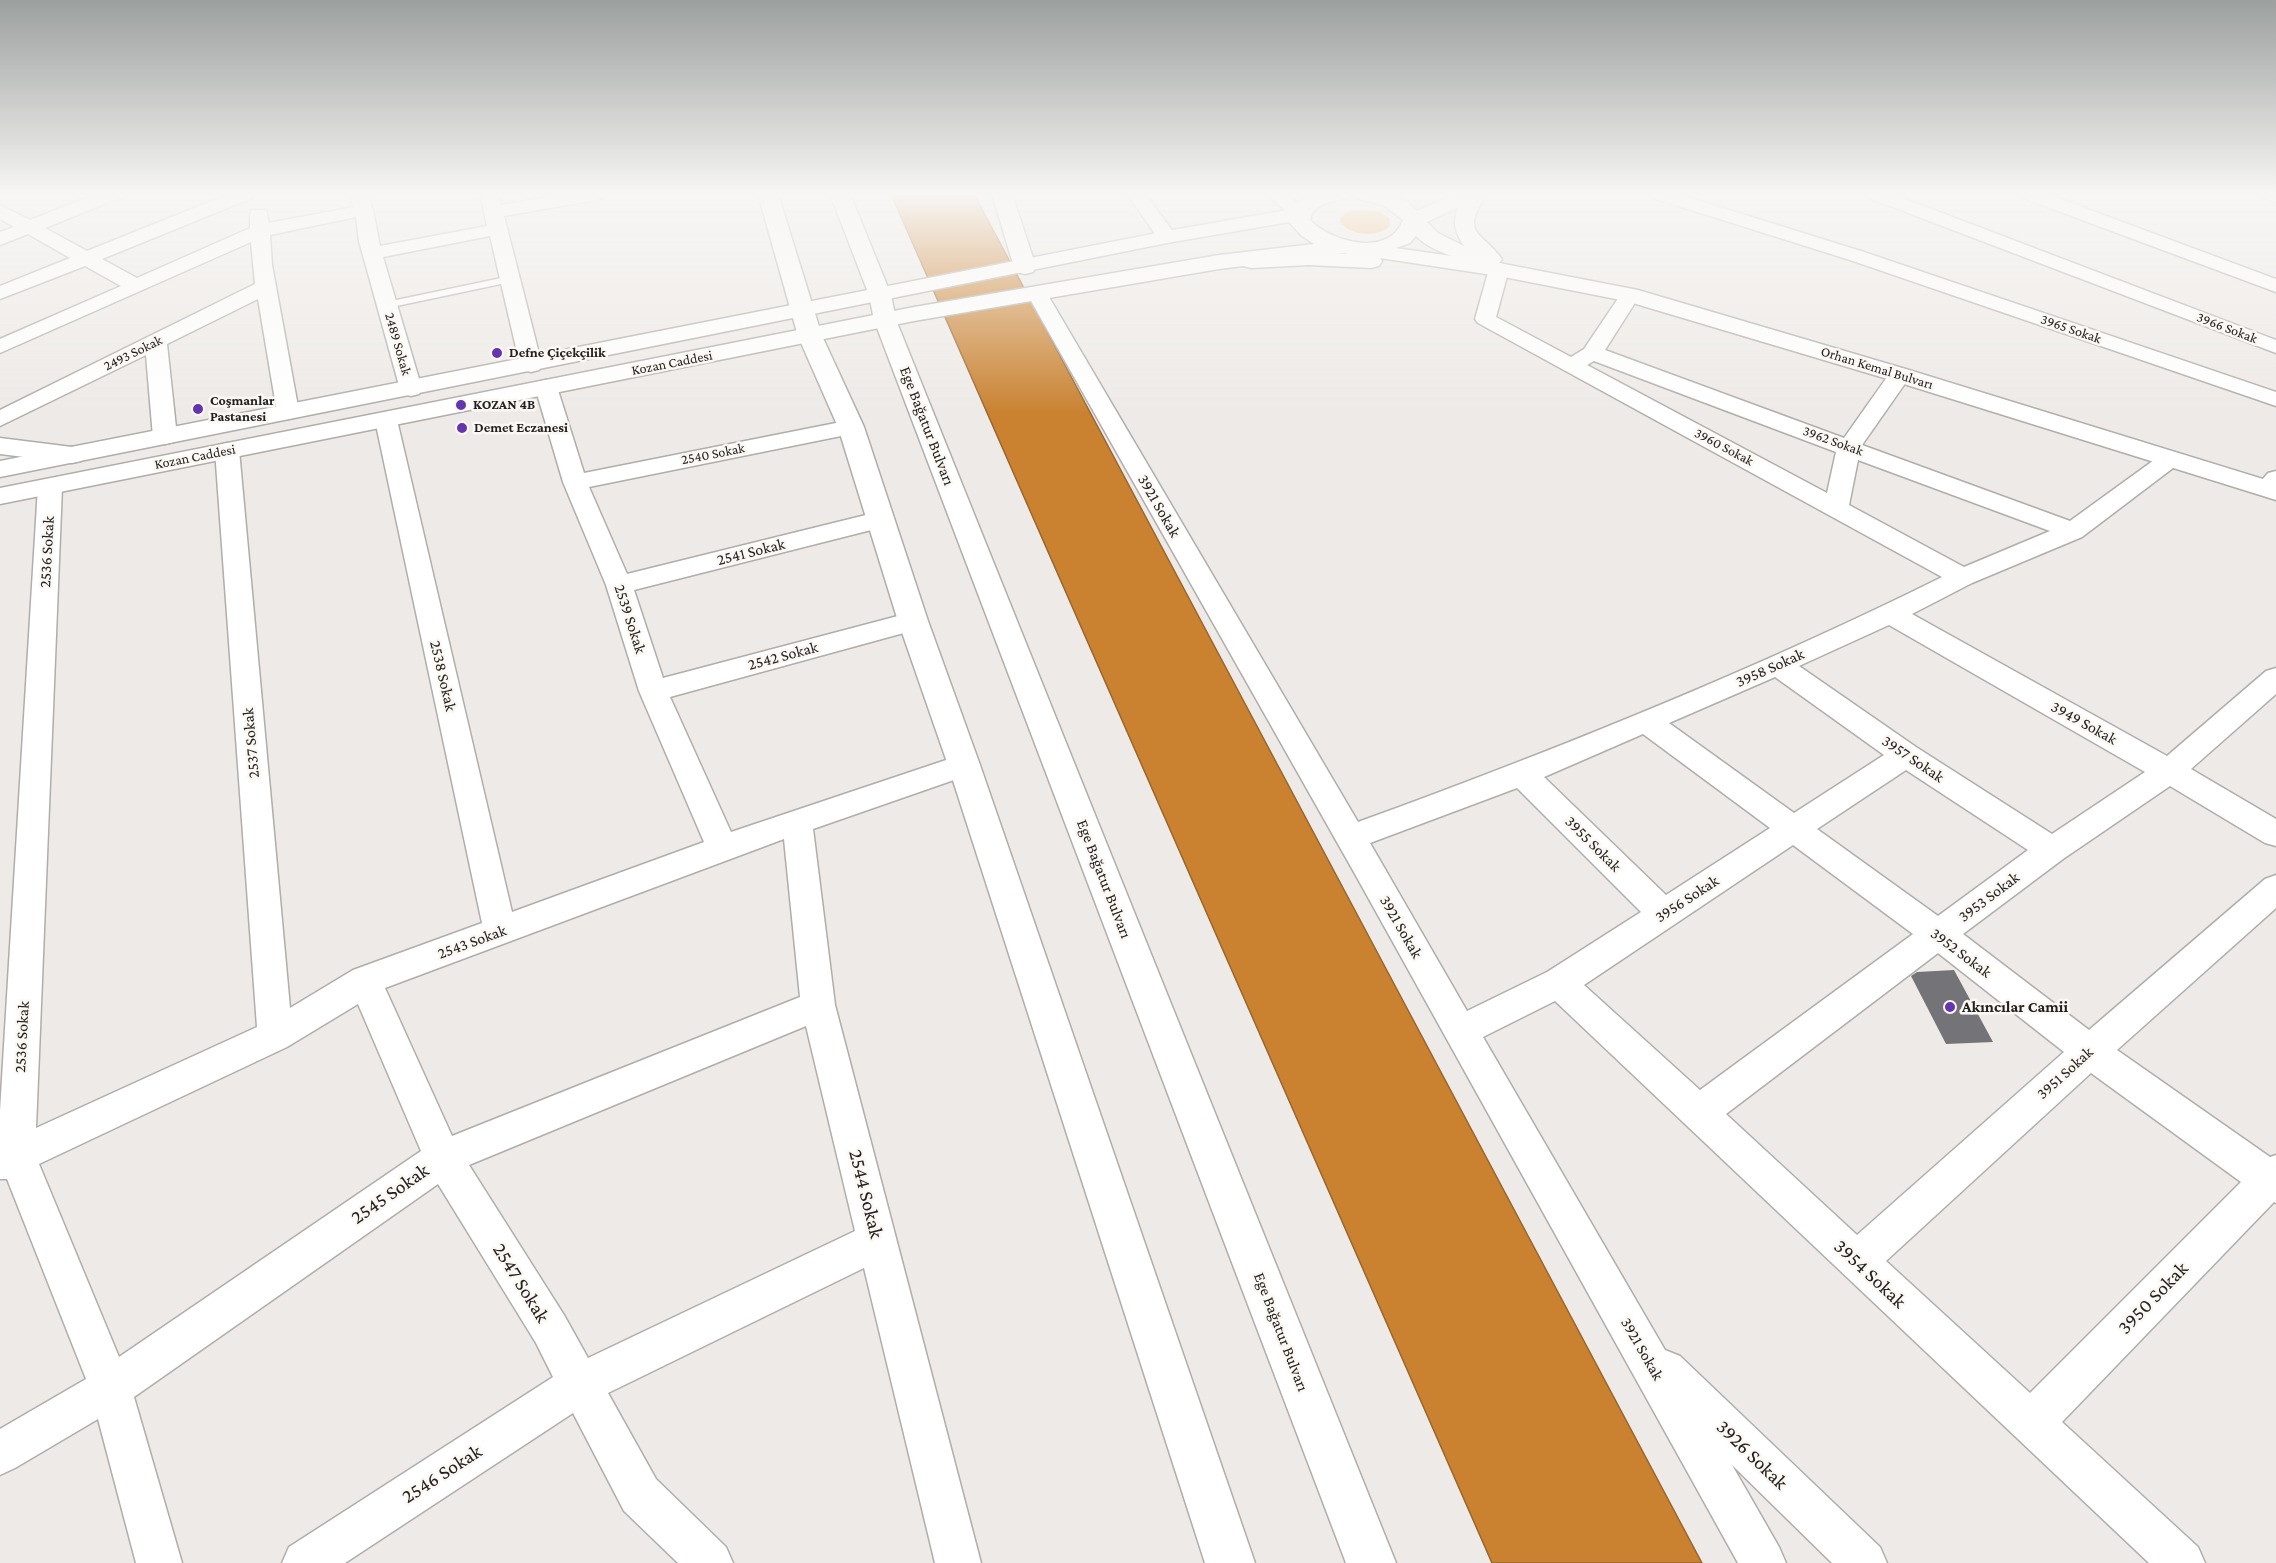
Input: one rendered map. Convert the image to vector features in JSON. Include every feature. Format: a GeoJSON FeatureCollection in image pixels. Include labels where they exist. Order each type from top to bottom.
{"type":"FeatureCollection","features":[{"type":"Feature","properties":{"kind":"main road"},"geometry":{"type":"LineString","coordinates":[[789,267],[806,323],[851,427],[913,621],[964,765],[1230,1563]]}},
{"type":"Feature","properties":{"kind":"main road","name":"Ege Bağatur Bulvarı"},"geometry":{"type":"LineString","coordinates":[[877,267],[897,305],[1371,1563]]}},
{"type":"Feature","properties":{"kind":"main road"},"geometry":{"type":"LineString","coordinates":[[1026,267],[1030,280]]}},
{"type":"Feature","properties":{"kind":"main road","name":"Kozan Caddesi"},"geometry":{"type":"LineString","coordinates":[[1030,280],[1072,267]]}},
{"type":"Feature","properties":{"kind":"main road","name":"Kozan Caddesi"},"geometry":{"type":"LineString","coordinates":[[36,484],[72,455],[531,365],[806,323],[1030,280],[1168,267]]}},
{"type":"Feature","properties":{"kind":"main road","name":"Orhan Kemal Bulvarı"},"geometry":{"type":"LineString","coordinates":[[1501,267],[1630,295],[1900,375],[2169,460],[2276,483]]}},
{"type":"Feature","properties":{"kind":"main road","name":"Orhan Kemal Bulvarı"},"geometry":{"type":"LineString","coordinates":[[1508,267],[1638,286],[2276,483]]}},
{"type":"Feature","properties":{"kind":"main road","name":"Kozan Caddesi"},"geometry":{"type":"LineString","coordinates":[[0,469],[36,484],[227,450],[546,387],[806,323]]}},
{"type":"Feature","properties":{"kind":"main road"},"geometry":{"type":"LineString","coordinates":[[0,446],[72,455],[78,459],[82,467],[36,484]]}},
{"type":"Feature","properties":{"kind":"street"},"geometry":{"type":"LineString","coordinates":[[0,293],[63,267]]}},
{"type":"Feature","properties":{"kind":"street"},"geometry":{"type":"LineString","coordinates":[[101,267],[136,286]]}},
{"type":"Feature","properties":{"kind":"street"},"geometry":{"type":"LineString","coordinates":[[0,346],[179,267]]}},
{"type":"Feature","properties":{"kind":"street"},"geometry":{"type":"LineString","coordinates":[[264,267],[288,412]]}},
{"type":"Feature","properties":{"kind":"street","name":"2489 Sokak"},"geometry":{"type":"LineString","coordinates":[[377,267],[411,389]]}},
{"type":"Feature","properties":{"kind":"street"},"geometry":{"type":"LineString","coordinates":[[508,267],[531,365]]}},
{"type":"Feature","properties":{"kind":"street","name":"3960 Sokak"},"geometry":{"type":"LineString","coordinates":[[1488,267],[1485,319],[1582,359],[1963,578]]}},
{"type":"Feature","properties":{"kind":"street","name":"3965 Sokak"},"geometry":{"type":"LineString","coordinates":[[1888,267],[2276,399]]}},
{"type":"Feature","properties":{"kind":"street","name":"3966 Sokak"},"geometry":{"type":"LineString","coordinates":[[2067,267],[2276,347]]}},
{"type":"Feature","properties":{"kind":"street"},"geometry":{"type":"LineString","coordinates":[[2231,267],[2273,282]]}},
{"type":"Feature","properties":{"kind":"street","name":"3921 Sokak"},"geometry":{"type":"LineString","coordinates":[[1030,280],[1763,1563]]}},
{"type":"Feature","properties":{"kind":"street","name":"2493 Sokak"},"geometry":{"type":"LineString","coordinates":[[0,419],[266,287]]}},
{"type":"Feature","properties":{"kind":"street"},"geometry":{"type":"LineString","coordinates":[[1582,359],[1630,295]]}},
{"type":"Feature","properties":{"kind":"street"},"geometry":{"type":"LineString","coordinates":[[156,341],[165,437]]}},
{"type":"Feature","properties":{"kind":"street","name":"3962 Sokak"},"geometry":{"type":"LineString","coordinates":[[1582,359],[1849,447],[2073,531]]}},
{"type":"Feature","properties":{"kind":"street"},"geometry":{"type":"LineString","coordinates":[[1836,507],[1849,447],[1900,375]]}},
{"type":"Feature","properties":{"kind":"street","name":"2539 Sokak"},"geometry":{"type":"LineString","coordinates":[[546,387],[575,482],[619,585],[653,691],[722,848]]}},
{"type":"Feature","properties":{"kind":"street","name":"2538 Sokak"},"geometry":{"type":"LineString","coordinates":[[386,420],[500,932]]}},
{"type":"Feature","properties":{"kind":"street","name":"2540 Sokak"},"geometry":{"type":"LineString","coordinates":[[575,482],[851,427]]}},
{"type":"Feature","properties":{"kind":"street","name":"2537 Sokak"},"geometry":{"type":"LineString","coordinates":[[227,450],[275,1036]]}},
{"type":"Feature","properties":{"kind":"street","name":"3958 Sokak"},"geometry":{"type":"LineString","coordinates":[[1350,838],[1522,774],[1777,665],[1963,578],[2073,531],[2169,460]]}},
{"type":"Feature","properties":{"kind":"street","name":"2536 Sokak"},"geometry":{"type":"LineString","coordinates":[[36,484],[8,1159],[111,1388],[159,1563]]}},
{"type":"Feature","properties":{"kind":"street","name":"2541 Sokak"},"geometry":{"type":"LineString","coordinates":[[619,585],[882,519]]}},
{"type":"Feature","properties":{"kind":"street","name":"3949 Sokak"},"geometry":{"type":"LineString","coordinates":[[1890,614],[2276,834]]}},
{"type":"Feature","properties":{"kind":"street","name":"2542 Sokak"},"geometry":{"type":"LineString","coordinates":[[653,691],[913,621]]}},
{"type":"Feature","properties":{"kind":"street","name":"3957 Sokak"},"geometry":{"type":"LineString","coordinates":[[1777,665],[1906,755],[2052,850]]}},
{"type":"Feature","properties":{"kind":"street","name":"3953 Sokak"},"geometry":{"type":"LineString","coordinates":[[1698,1113],[2052,850],[2169,771],[2276,678]]}},
{"type":"Feature","properties":{"kind":"street","name":"3952 Sokak"},"geometry":{"type":"LineString","coordinates":[[1646,721],[1939,935],[2090,1051],[2274,1179]]}},
{"type":"Feature","properties":{"kind":"street","name":"3956 Sokak"},"geometry":{"type":"LineString","coordinates":[[1460,1030],[1559,982],[1906,755]]}},
{"type":"Feature","properties":{"kind":"street","name":"2543 Sokak"},"geometry":{"type":"LineString","coordinates":[[8,1159],[275,1036],[365,981],[796,821],[964,765]]}},
{"type":"Feature","properties":{"kind":"street","name":"3955 Sokak"},"geometry":{"type":"LineString","coordinates":[[1522,774],[1664,914]]}},
{"type":"Feature","properties":{"kind":"street","name":"2544 Sokak"},"geometry":{"type":"LineString","coordinates":[[796,821],[818,1005],[958,1563]]}},
{"type":"Feature","properties":{"kind":"street","name":"3951 Sokak"},"geometry":{"type":"LineString","coordinates":[[1857,1261],[2090,1051],[2276,888]]}},
{"type":"Feature","properties":{"kind":"street","name":"2547 Sokak"},"geometry":{"type":"LineString","coordinates":[[365,981],[443,1158],[550,1329],[640,1495],[710,1563]]}},
{"type":"Feature","properties":{"kind":"street","name":"3954 Sokak"},"geometry":{"type":"LineString","coordinates":[[1559,982],[2182,1563]]}},
{"type":"Feature","properties":{"kind":"street","name":"2545 Sokak"},"geometry":{"type":"LineString","coordinates":[[0,1453],[111,1388],[443,1158],[818,1005]]}},
{"type":"Feature","properties":{"kind":"street","name":"3950 Sokak"},"geometry":{"type":"LineString","coordinates":[[2031,1423],[2274,1179]]}},
{"type":"Feature","properties":{"kind":"street","name":"2546 Sokak"},"geometry":{"type":"LineString","coordinates":[[305,1563],[580,1384],[877,1241]]}},
{"type":"Feature","properties":{"kind":"street","name":"3926 Sokak"},"geometry":{"type":"LineString","coordinates":[[1641,1348],[1864,1563]]}},
{"type":"Feature","properties":{"kind":"lane"},"geometry":{"type":"LineString","coordinates":[[387,305],[511,279]]}},
{"type":"Feature","properties":{"kind":"shaded area"},"geometry":{"type":"Polygon","coordinates":[[[923,267],[1013,267],[1702,1563],[1492,1563],[923,267]]]}},
{"type":"Feature","properties":{"kind":"building","name":"Akıncılar Camii"},"geometry":{"type":"Polygon","coordinates":[[[1954,970],[1993,1042],[1946,1044],[1911,976],[1917,972],[1954,970]]]}},
{"type":"Feature","properties":{"kind":"place","name":"Defne Çiçekçilik"},"geometry":{"type":"Point","coordinates":[497,353]}},
{"type":"Feature","properties":{"kind":"place","name":"KOZAN 4B"},"geometry":{"type":"Point","coordinates":[461,405]}},
{"type":"Feature","properties":{"kind":"place","name":"Coşmanlar Pastanesi"},"geometry":{"type":"Point","coordinates":[198,409]}},
{"type":"Feature","properties":{"kind":"place","name":"Demet Eczanesi"},"geometry":{"type":"Point","coordinates":[462,428]}},
{"type":"Feature","properties":{"kind":"place","name":"Akıncılar Camii"},"geometry":{"type":"Point","coordinates":[1950,1007]}}]}
